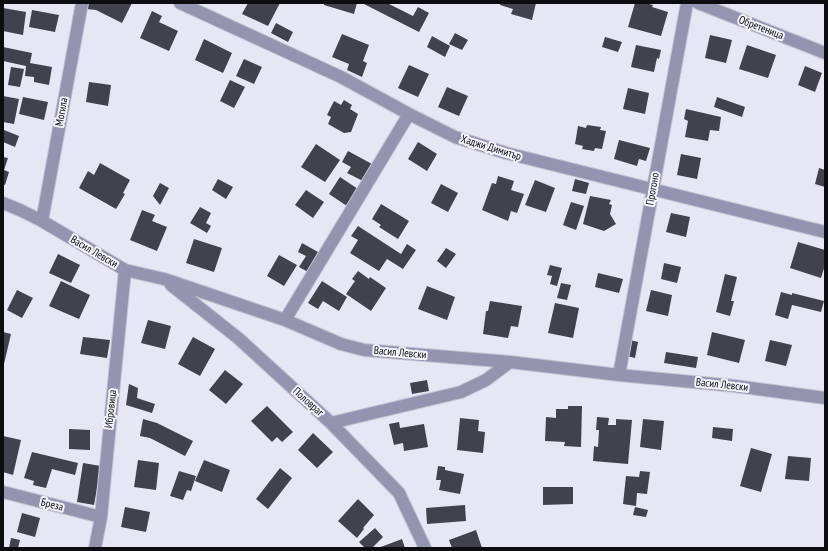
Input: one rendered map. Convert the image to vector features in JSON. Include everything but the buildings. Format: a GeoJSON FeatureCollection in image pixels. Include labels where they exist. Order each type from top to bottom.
{"type":"FeatureCollection","features":[{"type":"Feature","properties":{"kind":"street","name":"Могила"},"geometry":{"type":"LineString","coordinates":[[42,222],[82,3]]}},
{"type":"Feature","properties":{"kind":"street","name":"Хаджи Димитър"},"geometry":{"type":"LineString","coordinates":[[180,3],[341,77],[455,137],[506,153],[825,232]]}},
{"type":"Feature","properties":{"kind":"street","name":"Прогоно"},"geometry":{"type":"LineString","coordinates":[[619,375],[687,3]]}},
{"type":"Feature","properties":{"kind":"street","name":"Обретеница"},"geometry":{"type":"LineString","coordinates":[[698,3],[825,53]]}},
{"type":"Feature","properties":{"kind":"street"},"geometry":{"type":"LineString","coordinates":[[285,320],[409,114]]}},
{"type":"Feature","properties":{"kind":"street","name":"Васил Левски"},"geometry":{"type":"LineString","coordinates":[[3,203],[42,222],[125,270],[164,279],[285,320],[340,344],[364,350],[510,362],[619,375],[735,386],[825,398]]}},
{"type":"Feature","properties":{"kind":"street","name":"Ибровица"},"geometry":{"type":"LineString","coordinates":[[95,548],[101,517],[125,270]]}},
{"type":"Feature","properties":{"kind":"street","name":"Половраг"},"geometry":{"type":"LineString","coordinates":[[164,279],[238,338],[331,423],[400,494],[425,548]]}},
{"type":"Feature","properties":{"kind":"street"},"geometry":{"type":"LineString","coordinates":[[331,423],[461,392],[486,380],[510,362]]}},
{"type":"Feature","properties":{"kind":"street","name":"Бреза"},"geometry":{"type":"LineString","coordinates":[[3,492],[101,517]]}}]}
